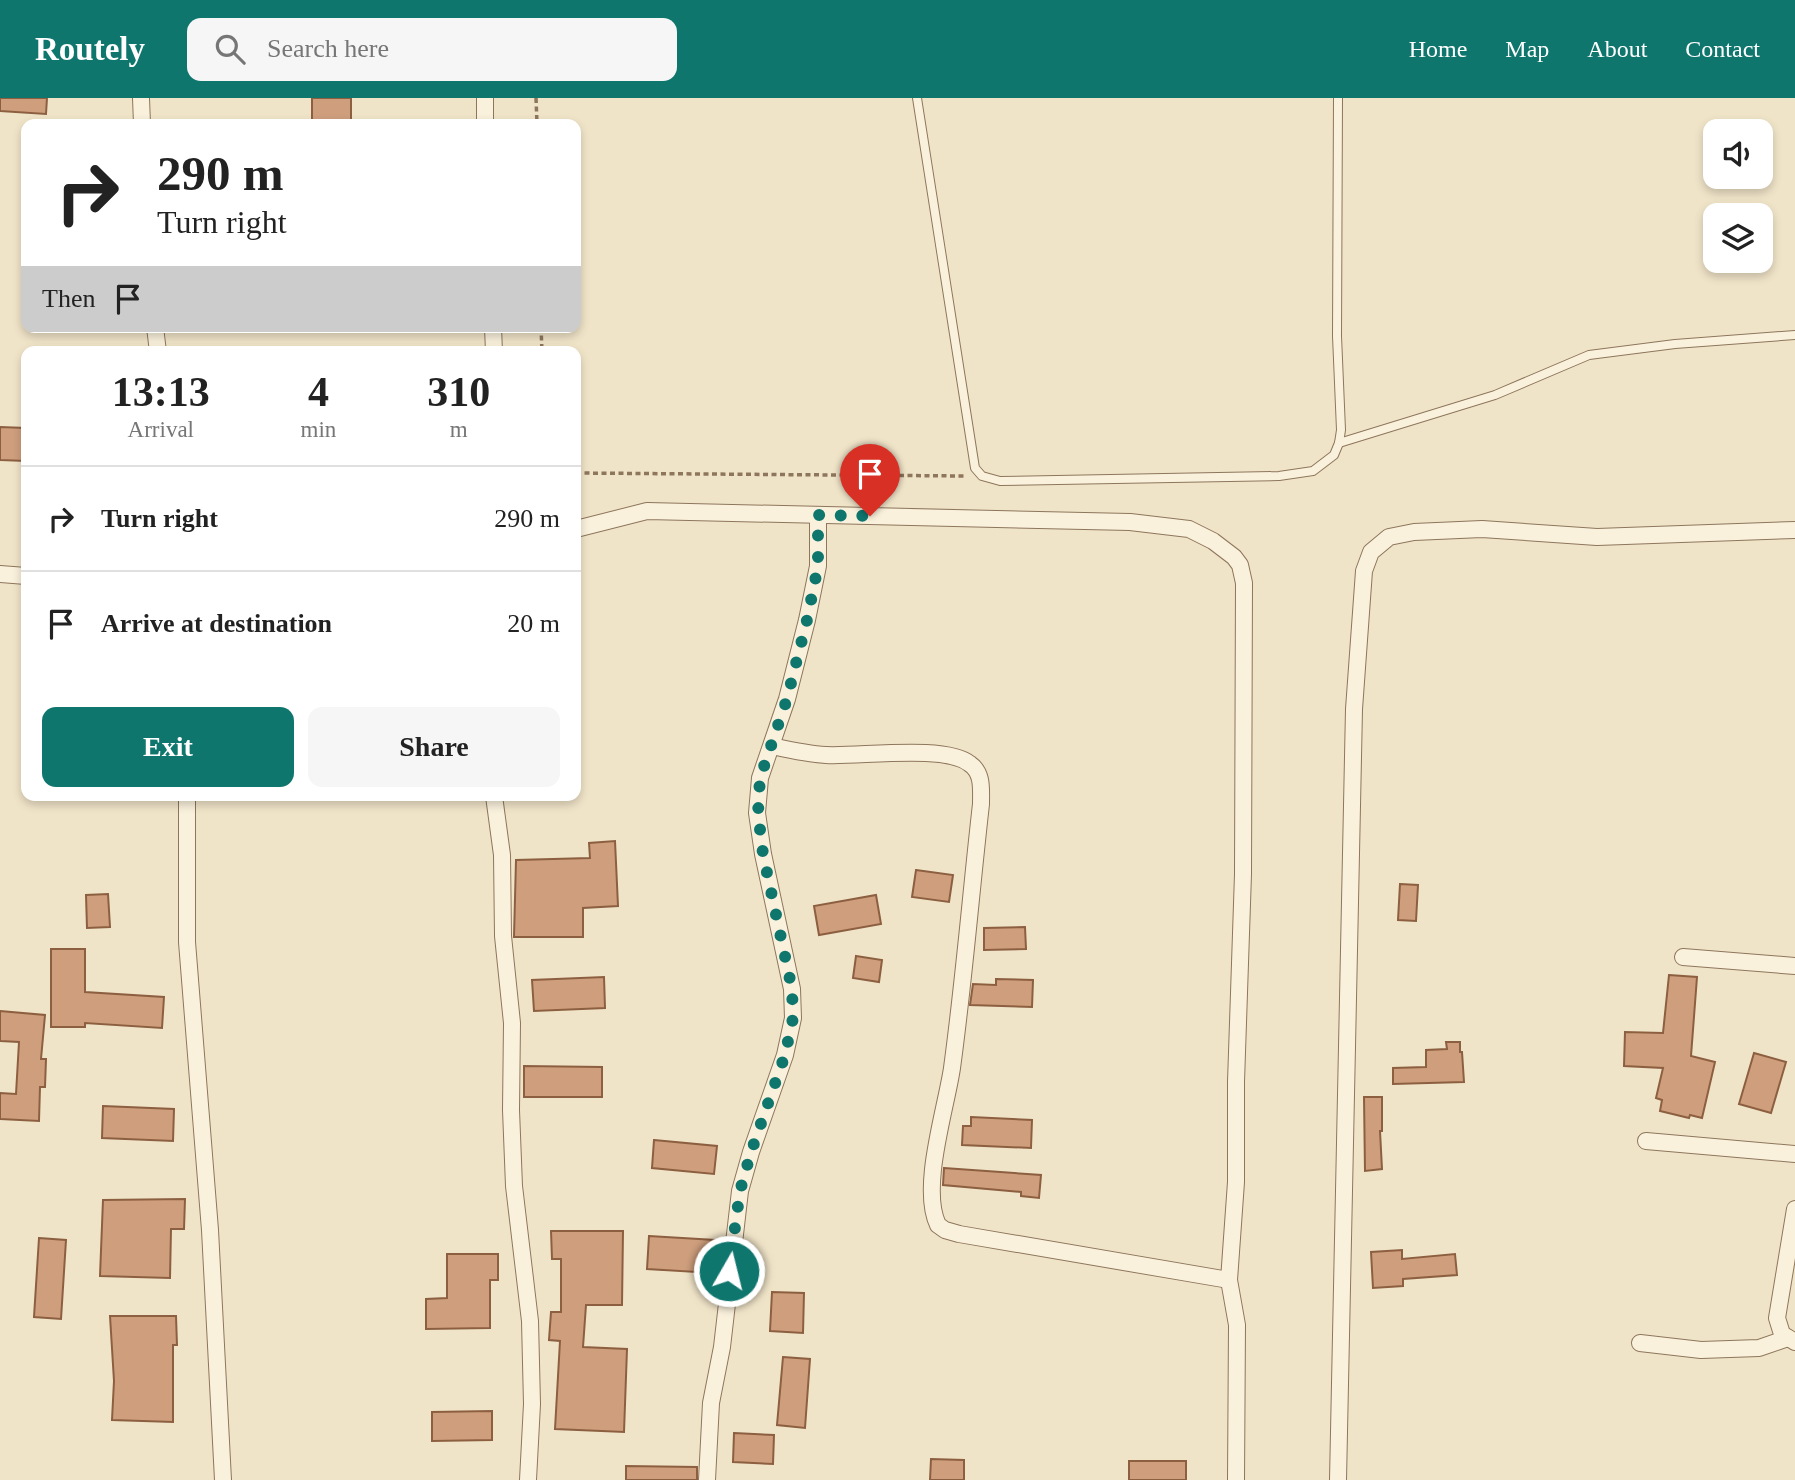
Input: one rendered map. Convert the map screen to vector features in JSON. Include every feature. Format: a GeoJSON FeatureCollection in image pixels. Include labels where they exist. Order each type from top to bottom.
{"type":"FeatureCollection","features":[{"type":"Feature","properties":{"kind":"street"},"geometry":{"type":"LineString","coordinates":[[141,98],[142,119]]}},
{"type":"Feature","properties":{"kind":"street"},"geometry":{"type":"LineString","coordinates":[[485,98],[485,119]]}},
{"type":"Feature","properties":{"kind":"street"},"geometry":{"type":"LineString","coordinates":[[581,528],[647,511],[1130,522],[1189,529],[1213,541],[1240,565],[1244,583],[1245,654],[1243,874],[1236,1083],[1236,1182],[1229,1280],[1237,1325],[1236,1480]]}},
{"type":"Feature","properties":{"kind":"street"},"geometry":{"type":"LineString","coordinates":[[707,1480],[711,1404],[722,1347],[740,1191],[785,1055],[793,1018],[792,989],[763,854],[758,813],[760,778],[787,699],[818,566],[818,515]]}},
{"type":"Feature","properties":{"kind":"street"},"geometry":{"type":"LineString","coordinates":[[1338,1480],[1352,909],[1354,709],[1364,571],[1371,552],[1389,537],[1414,532],[1482,529],[1597,537],[1795,530]]}},
{"type":"Feature","properties":{"kind":"street"},"geometry":{"type":"LineString","coordinates":[[0,574],[21,576]]}},
{"type":"Feature","properties":{"kind":"street"},"geometry":{"type":"LineString","coordinates":[[772,746],[827,755],[953,756],[968,762],[976,769],[981,779],[981,804],[951,1069],[931,1191],[938,1225],[959,1234],[1229,1280]]}},
{"type":"Feature","properties":{"kind":"street"},"geometry":{"type":"LineString","coordinates":[[187,801],[187,942],[209,1217],[223,1480]]}},
{"type":"Feature","properties":{"kind":"street"},"geometry":{"type":"LineString","coordinates":[[495,801],[502,855],[503,936],[512,1023],[514,1186],[530,1321],[532,1404],[528,1480]]}},
{"type":"Feature","properties":{"kind":"street"},"geometry":{"type":"LineString","coordinates":[[1683,957],[1795,966]]}},
{"type":"Feature","properties":{"kind":"street"},"geometry":{"type":"LineString","coordinates":[[1646,1141],[1795,1154]]}},
{"type":"Feature","properties":{"kind":"street"},"geometry":{"type":"LineString","coordinates":[[1791,1340],[1782,1334],[1777,1318],[1795,1209]]}},
{"type":"Feature","properties":{"kind":"street"},"geometry":{"type":"LineString","coordinates":[[1640,1343],[1701,1350],[1759,1348],[1791,1340]]}},
{"type":"Feature","properties":{"kind":"lane"},"geometry":{"type":"LineString","coordinates":[[916,98],[975,468],[982,476],[1000,481],[1279,476],[1313,471],[1334,455],[1340,430],[1336,336],[1338,98]]}},
{"type":"Feature","properties":{"kind":"lane"},"geometry":{"type":"LineString","coordinates":[[1339,443],[1495,395],[1589,355],[1675,344],[1795,335]]}},
{"type":"Feature","properties":{"kind":"path"},"geometry":{"type":"LineString","coordinates":[[536,98],[537,119]]}},
{"type":"Feature","properties":{"kind":"path"},"geometry":{"type":"LineString","coordinates":[[581,473],[982,476]]}},
{"type":"Feature","properties":{"kind":"building"},"geometry":{"type":"Polygon","coordinates":[[[0,98],[47,98],[46,114],[0,111],[0,98]]]}},
{"type":"Feature","properties":{"kind":"building"},"geometry":{"type":"Polygon","coordinates":[[[312,98],[351,98],[351,119],[312,119],[312,98]]]}},
{"type":"Feature","properties":{"kind":"building"},"geometry":{"type":"Polygon","coordinates":[[[0,427],[21,428],[21,461],[0,460],[0,427]]]}},
{"type":"Feature","properties":{"kind":"building"},"geometry":{"type":"Polygon","coordinates":[[[615,841],[618,906],[583,908],[583,937],[514,937],[516,860],[590,858],[589,843],[615,841]]]}},
{"type":"Feature","properties":{"kind":"building"},"geometry":{"type":"Polygon","coordinates":[[[916,870],[953,875],[949,902],[912,897],[916,870]]]}},
{"type":"Feature","properties":{"kind":"building"},"geometry":{"type":"Polygon","coordinates":[[[1400,884],[1418,885],[1416,921],[1398,920],[1400,884]]]}},
{"type":"Feature","properties":{"kind":"building"},"geometry":{"type":"Polygon","coordinates":[[[108,894],[110,927],[87,928],[86,895],[108,894]]]}},
{"type":"Feature","properties":{"kind":"building"},"geometry":{"type":"Polygon","coordinates":[[[876,895],[881,924],[819,935],[814,906],[876,895]]]}},
{"type":"Feature","properties":{"kind":"building"},"geometry":{"type":"Polygon","coordinates":[[[1025,927],[1026,949],[984,950],[984,928],[1025,927]]]}},
{"type":"Feature","properties":{"kind":"building"},"geometry":{"type":"Polygon","coordinates":[[[51,949],[85,949],[85,992],[164,997],[162,1028],[85,1023],[85,1027],[51,1027],[51,949]]]}},
{"type":"Feature","properties":{"kind":"building"},"geometry":{"type":"Polygon","coordinates":[[[856,956],[882,960],[879,982],[853,978],[856,956]]]}},
{"type":"Feature","properties":{"kind":"building"},"geometry":{"type":"Polygon","coordinates":[[[1669,975],[1697,977],[1691,1056],[1715,1062],[1702,1118],[1690,1115],[1689,1118],[1660,1111],[1662,1100],[1656,1098],[1663,1068],[1624,1066],[1625,1032],[1663,1033],[1669,975]]]}},
{"type":"Feature","properties":{"kind":"building"},"geometry":{"type":"Polygon","coordinates":[[[604,977],[605,1008],[534,1011],[532,980],[604,977]]]}},
{"type":"Feature","properties":{"kind":"building"},"geometry":{"type":"Polygon","coordinates":[[[996,979],[1033,980],[1032,1007],[970,1005],[973,984],[996,985],[996,979]]]}},
{"type":"Feature","properties":{"kind":"building"},"geometry":{"type":"Polygon","coordinates":[[[0,1011],[45,1015],[41,1059],[46,1059],[45,1087],[40,1087],[39,1121],[0,1119],[0,1093],[16,1094],[19,1042],[0,1041],[0,1011]]]}},
{"type":"Feature","properties":{"kind":"building"},"geometry":{"type":"Polygon","coordinates":[[[1446,1042],[1460,1042],[1464,1082],[1393,1084],[1393,1068],[1426,1067],[1426,1050],[1447,1049],[1446,1042]]]}},
{"type":"Feature","properties":{"kind":"building"},"geometry":{"type":"Polygon","coordinates":[[[1754,1053],[1786,1062],[1771,1113],[1739,1104],[1754,1053]]]}},
{"type":"Feature","properties":{"kind":"building"},"geometry":{"type":"Polygon","coordinates":[[[524,1066],[602,1067],[602,1097],[524,1097],[524,1066]]]}},
{"type":"Feature","properties":{"kind":"building"},"geometry":{"type":"Polygon","coordinates":[[[1364,1097],[1382,1097],[1382,1169],[1365,1171],[1364,1097]]]}},
{"type":"Feature","properties":{"kind":"building"},"geometry":{"type":"Polygon","coordinates":[[[103,1106],[174,1109],[173,1141],[102,1138],[103,1106]]]}},
{"type":"Feature","properties":{"kind":"building"},"geometry":{"type":"Polygon","coordinates":[[[971,1117],[1032,1120],[1031,1148],[962,1145],[963,1126],[971,1126],[971,1117]]]}},
{"type":"Feature","properties":{"kind":"building"},"geometry":{"type":"Polygon","coordinates":[[[654,1140],[717,1146],[714,1174],[652,1168],[654,1140]]]}},
{"type":"Feature","properties":{"kind":"building"},"geometry":{"type":"Polygon","coordinates":[[[944,1168],[1041,1175],[1039,1198],[1021,1196],[1021,1192],[943,1185],[944,1168]]]}},
{"type":"Feature","properties":{"kind":"building"},"geometry":{"type":"Polygon","coordinates":[[[185,1199],[184,1229],[171,1229],[170,1278],[100,1276],[103,1200],[185,1199]]]}},
{"type":"Feature","properties":{"kind":"building"},"geometry":{"type":"Polygon","coordinates":[[[551,1231],[623,1231],[622,1305],[586,1305],[583,1347],[627,1349],[624,1432],[555,1429],[560,1341],[549,1340],[551,1312],[561,1312],[561,1259],[552,1259],[551,1231]]]}},
{"type":"Feature","properties":{"kind":"building"},"geometry":{"type":"Polygon","coordinates":[[[649,1236],[715,1240],[713,1273],[647,1269],[649,1236]]]}},
{"type":"Feature","properties":{"kind":"building"},"geometry":{"type":"Polygon","coordinates":[[[39,1238],[66,1240],[61,1319],[34,1317],[39,1238]]]}},
{"type":"Feature","properties":{"kind":"building"},"geometry":{"type":"Polygon","coordinates":[[[1402,1250],[1402,1259],[1455,1254],[1457,1275],[1403,1279],[1403,1286],[1373,1288],[1371,1252],[1402,1250]]]}},
{"type":"Feature","properties":{"kind":"building"},"geometry":{"type":"Polygon","coordinates":[[[447,1254],[498,1254],[498,1280],[490,1280],[490,1328],[426,1329],[426,1299],[447,1298],[447,1254]]]}},
{"type":"Feature","properties":{"kind":"building"},"geometry":{"type":"Polygon","coordinates":[[[772,1292],[804,1293],[803,1333],[770,1331],[772,1292]]]}},
{"type":"Feature","properties":{"kind":"building"},"geometry":{"type":"Polygon","coordinates":[[[110,1316],[176,1316],[177,1345],[173,1345],[173,1422],[112,1420],[114,1381],[110,1316]]]}},
{"type":"Feature","properties":{"kind":"building"},"geometry":{"type":"Polygon","coordinates":[[[783,1357],[810,1359],[805,1428],[777,1425],[783,1357]]]}},
{"type":"Feature","properties":{"kind":"building"},"geometry":{"type":"Polygon","coordinates":[[[492,1411],[492,1440],[432,1441],[432,1412],[492,1411]]]}},
{"type":"Feature","properties":{"kind":"building"},"geometry":{"type":"Polygon","coordinates":[[[734,1433],[774,1435],[773,1464],[733,1462],[734,1433]]]}},
{"type":"Feature","properties":{"kind":"building"},"geometry":{"type":"Polygon","coordinates":[[[931,1459],[964,1460],[964,1480],[930,1480],[931,1459]]]}},
{"type":"Feature","properties":{"kind":"building"},"geometry":{"type":"Polygon","coordinates":[[[1129,1461],[1186,1461],[1186,1480],[1129,1480],[1129,1461]]]}},
{"type":"Feature","properties":{"kind":"building"},"geometry":{"type":"Polygon","coordinates":[[[626,1466],[697,1467],[697,1480],[626,1480],[626,1466]]]}},
{"type":"Feature","properties":{"kind":"route"},"geometry":{"type":"LineString","coordinates":[[729,1271],[740,1191],[785,1055],[793,1018],[792,989],[784,944],[763,854],[758,813],[760,778],[787,699],[807,620],[818,566],[818,515],[870,516]]}}]}
